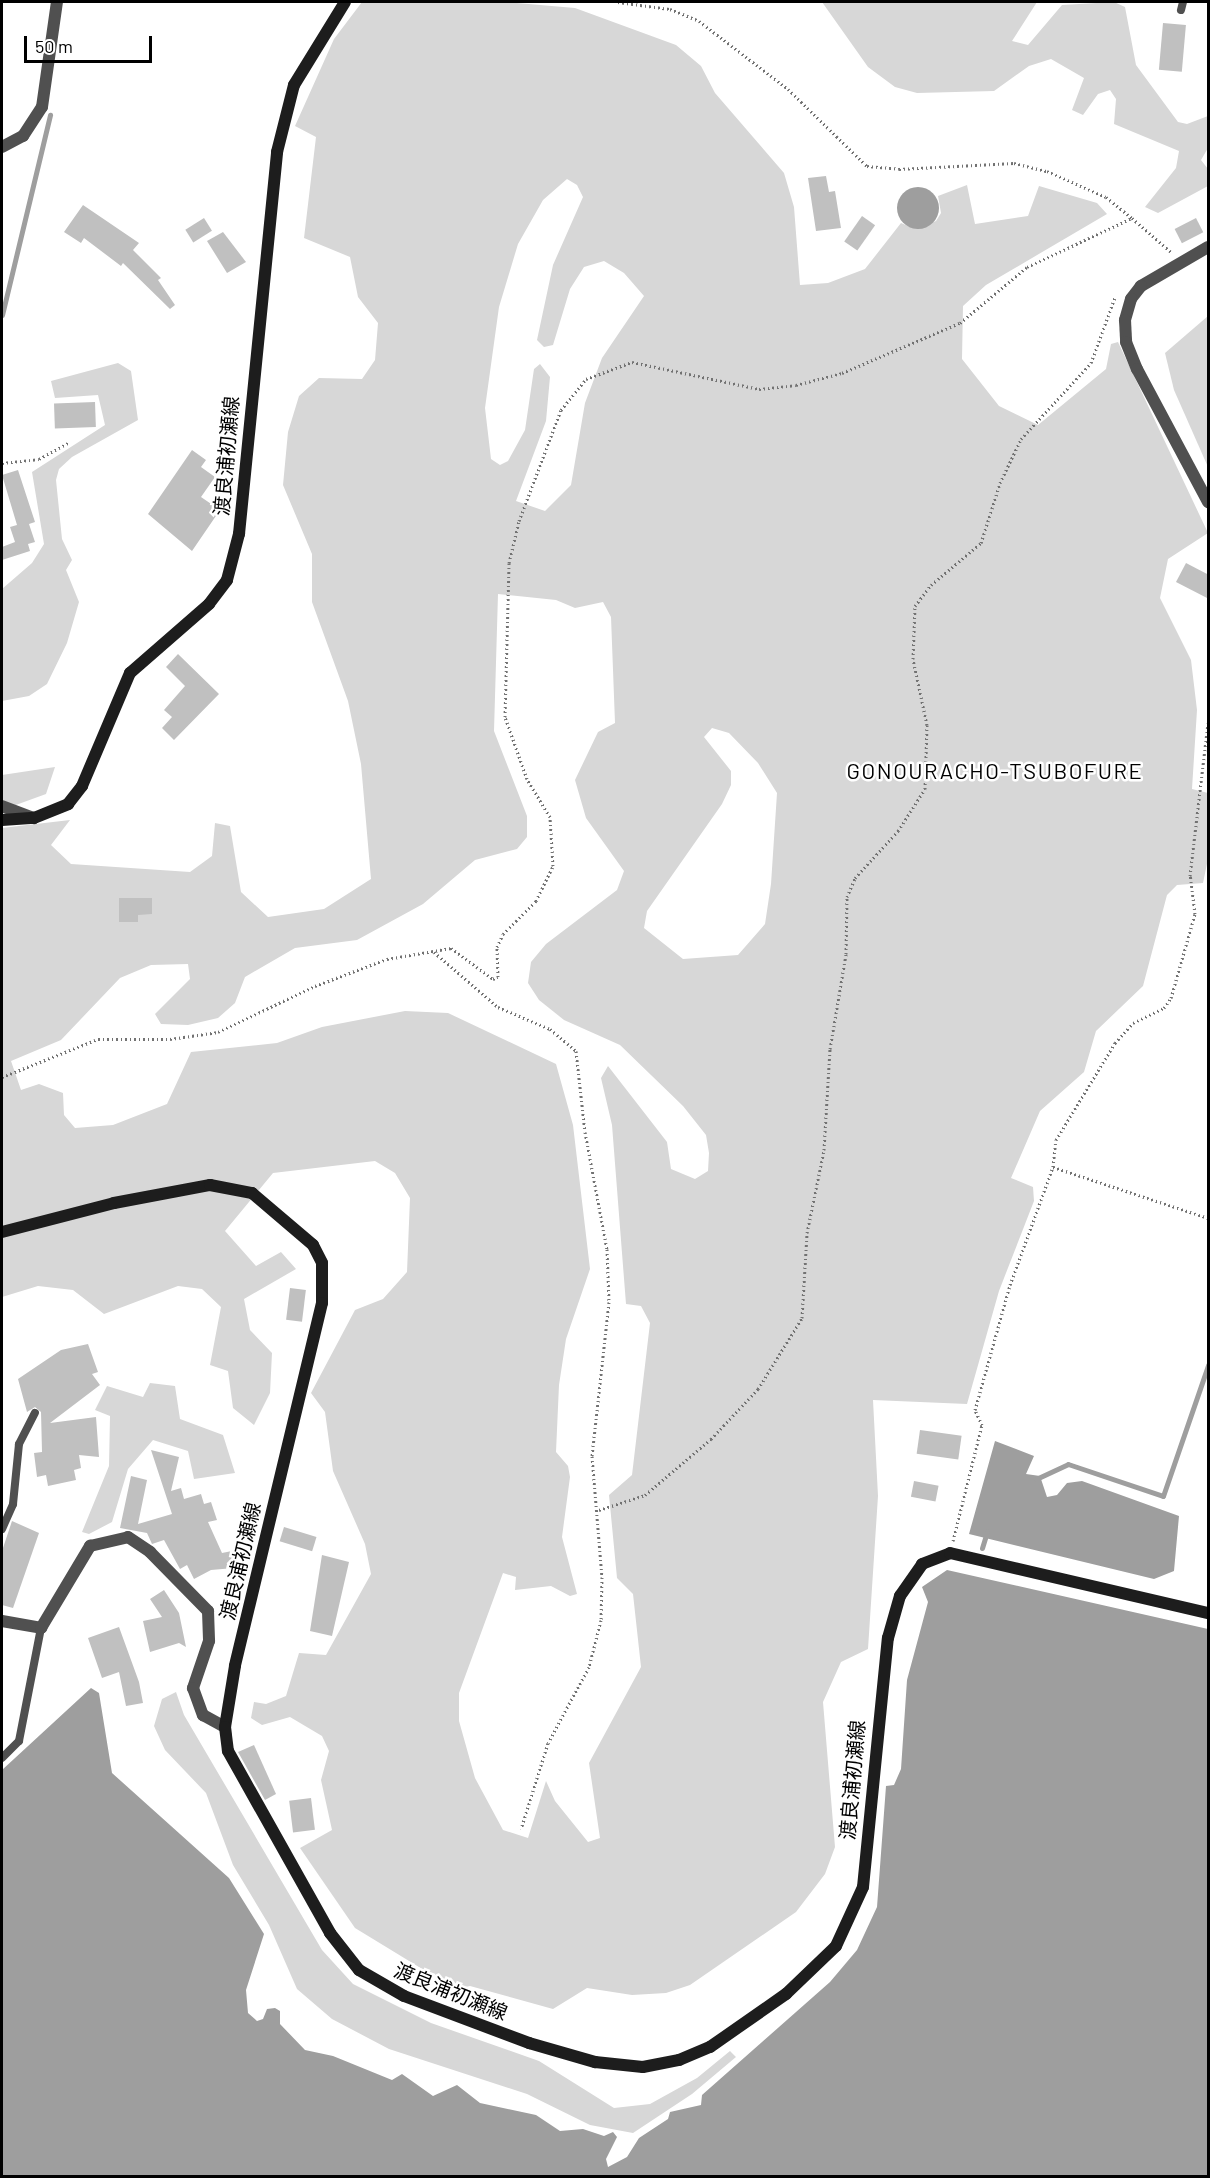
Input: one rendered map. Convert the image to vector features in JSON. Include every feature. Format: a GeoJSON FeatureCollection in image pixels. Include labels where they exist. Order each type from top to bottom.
{"type":"FeatureCollection","features":[{"type":"Feature","properties":{"kind":"main road","name":"渡良浦初瀬線"},"geometry":{"type":"LineString","coordinates":[[2,820],[34,818],[68,804],[82,786],[130,673],[209,604],[235,561],[277,152],[294,85],[345,2]]}},
{"type":"Feature","properties":{"kind":"main road","name":"渡良浦初瀬線"},"geometry":{"type":"LineString","coordinates":[[2,1232],[160,1192],[235,1186],[272,1207],[313,1245],[322,1263],[322,1303],[225,1727],[228,1751],[330,1933],[359,1970],[404,1996],[595,2062],[643,2067],[671,2062],[710,2047],[813,1973],[848,1928],[863,1887],[878,1702],[894,1617],[910,1577],[922,1564],[950,1553]]}},
{"type":"Feature","properties":{"kind":"main road"},"geometry":{"type":"LineString","coordinates":[[950,1553],[1209,1613]]}},
{"type":"Feature","properties":{"kind":"street"},"geometry":{"type":"LineString","coordinates":[[2,147],[23,136],[42,107],[57,2]]}},
{"type":"Feature","properties":{"kind":"street"},"geometry":{"type":"LineString","coordinates":[[1209,247],[1175,258],[1131,299],[1126,342],[1209,502]]}},
{"type":"Feature","properties":{"kind":"street"},"geometry":{"type":"LineString","coordinates":[[2,806],[34,818]]}},
{"type":"Feature","properties":{"kind":"street"},"geometry":{"type":"LineString","coordinates":[[2,1621],[41,1628],[66,1579],[90,1546],[114,1537],[139,1543],[208,1611],[209,1641],[193,1688],[203,1715],[225,1727]]}},
{"type":"Feature","properties":{"kind":"lane"},"geometry":{"type":"LineString","coordinates":[[2,1529],[13,1504],[19,1444],[35,1413]]}},
{"type":"Feature","properties":{"kind":"lane"},"geometry":{"type":"LineString","coordinates":[[2,1758],[19,1741],[26,1719],[41,1628]]}},
{"type":"Feature","properties":{"kind":"path"},"geometry":{"type":"LineString","coordinates":[[618,2],[670,9],[699,21],[788,89],[867,166],[899,169],[1014,163],[1047,171],[1106,196],[1175,258]]}},
{"type":"Feature","properties":{"kind":"path"},"geometry":{"type":"LineString","coordinates":[[2,1077],[98,1039],[170,1039],[218,1032],[357,969],[451,948],[493,979],[498,977],[497,947],[503,934],[536,901],[553,866],[550,817],[527,779],[505,717],[512,614],[509,563],[519,521],[561,410],[586,379],[632,362],[759,389],[842,373],[960,323],[1027,267],[1132,218]]}},
{"type":"Feature","properties":{"kind":"path"},"geometry":{"type":"LineString","coordinates":[[1162,257],[1175,258]]}},
{"type":"Feature","properties":{"kind":"path"},"geometry":{"type":"LineString","coordinates":[[599,1510],[645,1496],[711,1439],[758,1389],[802,1318],[807,1233],[824,1150],[830,1049],[846,954],[847,897],[855,878],[898,831],[925,789],[927,725],[914,659],[915,606],[931,585],[981,543],[1000,483],[1021,439],[1091,363],[1118,292]]}},
{"type":"Feature","properties":{"kind":"path"},"geometry":{"type":"LineString","coordinates":[[2,463],[39,459],[70,442]]}},
{"type":"Feature","properties":{"kind":"path"},"geometry":{"type":"LineString","coordinates":[[950,1553],[982,1425],[975,1410],[1010,1285],[1053,1167],[1056,1140],[1102,1061],[1133,1023],[1164,1008],[1171,998],[1195,914],[1190,876],[1209,723]]}},
{"type":"Feature","properties":{"kind":"path"},"geometry":{"type":"LineString","coordinates":[[433,952],[498,1007],[550,1029],[576,1051],[608,1268],[592,1456],[599,1510],[601,1620],[589,1667],[548,1743],[521,1829]]}},
{"type":"Feature","properties":{"kind":"path"},"geometry":{"type":"LineString","coordinates":[[1053,1167],[1209,1218]]}},
{"type":"Feature","properties":{"kind":"shaded area"},"geometry":{"type":"Polygon","coordinates":[[[362,2],[504,2],[575,8],[676,45],[701,66],[715,93],[784,173],[794,207],[800,285],[828,283],[865,269],[901,223],[915,229],[936,221],[941,213],[938,196],[967,185],[975,224],[1028,216],[1039,186],[1097,203],[1107,214],[986,285],[963,306],[962,359],[999,406],[1038,425],[1106,369],[1111,344],[1118,342],[1208,533],[1168,559],[1160,598],[1191,660],[1197,710],[1192,789],[1208,793],[1208,859],[1203,883],[1177,885],[1167,895],[1143,986],[1096,1031],[1084,1072],[1040,1111],[1011,1178],[1033,1187],[1034,1201],[999,1291],[967,1404],[873,1400],[878,1496],[868,1649],[841,1662],[823,1702],[835,1847],[825,1874],[796,1912],[690,1985],[666,1993],[632,1995],[587,1988],[553,2009],[470,1986],[455,1989],[355,1928],[300,1848],[332,1830],[321,1780],[329,1751],[322,1736],[290,1717],[262,1725],[251,1718],[254,1702],[266,1704],[286,1696],[299,1653],[326,1655],[371,1574],[365,1544],[333,1471],[325,1412],[311,1393],[355,1310],[383,1299],[407,1272],[410,1198],[395,1173],[375,1161],[273,1173],[225,1231],[256,1266],[281,1252],[296,1269],[244,1299],[250,1330],[272,1353],[270,1393],[254,1425],[233,1408],[228,1371],[210,1365],[221,1307],[202,1289],[178,1286],[104,1314],[73,1290],[38,1286],[2,1297],[2,828],[70,820],[51,845],[71,864],[190,872],[212,856],[215,823],[230,826],[241,892],[268,917],[324,909],[371,879],[361,764],[348,701],[312,602],[312,554],[283,485],[288,432],[299,396],[319,378],[362,379],[375,360],[378,323],[358,297],[350,257],[304,238],[316,137],[295,126],[334,39],[362,2]],[[567,179],[543,200],[518,244],[499,307],[485,408],[491,459],[500,465],[508,461],[525,430],[534,369],[540,364],[550,377],[546,421],[516,501],[545,511],[571,485],[585,403],[602,358],[644,296],[624,273],[604,261],[584,267],[570,289],[553,345],[544,347],[537,340],[553,265],[583,197],[577,185],[567,179]],[[498,594],[494,731],[527,816],[527,837],[517,849],[475,860],[423,904],[357,940],[295,948],[245,977],[235,1003],[218,1018],[188,1025],[161,1024],[155,1014],[190,979],[188,964],[151,965],[120,978],[61,1040],[11,1061],[21,1090],[39,1084],[63,1093],[64,1115],[75,1128],[113,1125],[167,1104],[191,1052],[277,1043],[322,1027],[405,1011],[448,1013],[556,1064],[573,1125],[590,1269],[566,1339],[559,1385],[556,1452],[568,1466],[570,1477],[562,1537],[577,1594],[570,1596],[551,1586],[515,1590],[516,1577],[503,1573],[459,1693],[459,1721],[475,1778],[503,1830],[528,1838],[546,1781],[555,1801],[588,1842],[600,1838],[589,1763],[641,1667],[633,1594],[617,1578],[609,1495],[632,1475],[650,1323],[641,1306],[626,1304],[612,1125],[601,1078],[608,1066],[667,1142],[671,1169],[695,1179],[708,1171],[709,1153],[706,1135],[683,1106],[620,1045],[564,1020],[539,1000],[528,983],[531,962],[546,944],[617,890],[624,871],[586,818],[575,780],[598,732],[615,723],[611,617],[603,602],[575,608],[556,600],[498,594]],[[712,728],[704,737],[731,771],[731,785],[722,804],[647,911],[644,928],[683,959],[738,955],[765,924],[771,884],[777,793],[758,763],[729,733],[712,728]]]}},
{"type":"Feature","properties":{"kind":"shaded area"},"geometry":{"type":"Polygon","coordinates":[[[822,2],[1037,2],[1012,41],[1028,45],[1062,5],[1114,2],[1125,7],[1136,65],[1178,122],[1187,124],[1208,116],[1208,148],[1201,160],[1208,169],[1208,186],[1158,213],[1145,207],[1176,168],[1179,151],[1114,124],[1116,99],[1110,90],[1098,94],[1083,115],[1072,110],[1084,78],[1051,59],[1029,66],[994,91],[917,93],[895,87],[868,67],[822,2]]]}},
{"type":"Feature","properties":{"kind":"shaded area"},"geometry":{"type":"Polygon","coordinates":[[[918,187],[933,193],[939,208],[933,223],[918,229],[903,223],[897,208],[903,193],[918,187]]]}},
{"type":"Feature","properties":{"kind":"shaded area"},"geometry":{"type":"Polygon","coordinates":[[[1208,316],[1208,467],[1174,390],[1165,353],[1208,316]]]}},
{"type":"Feature","properties":{"kind":"shaded area"},"geometry":{"type":"Polygon","coordinates":[[[118,363],[131,371],[138,420],[72,457],[59,469],[56,480],[62,539],[72,560],[66,570],[79,602],[67,643],[47,684],[29,696],[2,701],[2,589],[32,563],[44,544],[32,472],[105,425],[98,395],[55,398],[51,381],[118,363]]]}},
{"type":"Feature","properties":{"kind":"shaded area"},"geometry":{"type":"Polygon","coordinates":[[[55,767],[46,794],[2,810],[2,775],[55,767]]]}},
{"type":"Feature","properties":{"kind":"shaded area"},"geometry":{"type":"Polygon","coordinates":[[[150,1383],[175,1386],[180,1419],[223,1435],[235,1473],[194,1479],[188,1451],[153,1440],[128,1469],[112,1522],[89,1534],[82,1532],[109,1466],[110,1416],[95,1410],[107,1386],[143,1397],[150,1383]]]}},
{"type":"Feature","properties":{"kind":"shaded area"},"geometry":{"type":"Polygon","coordinates":[[[995,1441],[1034,1456],[1026,1474],[1040,1476],[1047,1497],[1057,1495],[1067,1483],[1082,1481],[1179,1516],[1174,1571],[1154,1579],[969,1534],[995,1441]]]}},
{"type":"Feature","properties":{"kind":"shaded area"},"geometry":{"type":"Polygon","coordinates":[[[947,1570],[1208,1629],[1208,2176],[2,2176],[2,1770],[91,1688],[99,1693],[112,1773],[229,1878],[264,1934],[246,1990],[248,2013],[257,2021],[263,2019],[267,2009],[275,2008],[280,2011],[280,2024],[305,2050],[333,2056],[392,2080],[402,2074],[433,2096],[457,2085],[480,2103],[536,2115],[560,2131],[583,2129],[604,2136],[613,2132],[617,2137],[606,2159],[608,2167],[627,2157],[639,2138],[668,2119],[670,2112],[701,2105],[702,2095],[830,1982],[857,1950],[877,1907],[886,1786],[894,1785],[901,1769],[907,1680],[928,1602],[922,1587],[947,1570]]]}},
{"type":"Feature","properties":{"kind":"shaded area"},"geometry":{"type":"Polygon","coordinates":[[[176,1692],[184,1715],[322,1950],[353,1984],[431,2023],[539,2061],[614,2108],[650,2104],[697,2078],[730,2051],[736,2057],[692,2094],[633,2133],[590,2125],[527,2094],[389,2049],[332,2019],[297,1989],[269,1925],[233,1865],[206,1793],[165,1750],[154,1726],[162,1699],[176,1692]]]}},
{"type":"Feature","properties":{"kind":"building"},"geometry":{"type":"Polygon","coordinates":[[[1163,23],[1186,25],[1182,72],[1159,70],[1163,23]]]}},
{"type":"Feature","properties":{"kind":"building"},"geometry":{"type":"Polygon","coordinates":[[[826,176],[829,192],[835,191],[841,228],[816,231],[808,178],[826,176]]]}},
{"type":"Feature","properties":{"kind":"building"},"geometry":{"type":"Polygon","coordinates":[[[83,205],[139,243],[133,250],[161,278],[158,280],[175,305],[170,309],[123,263],[121,266],[84,238],[81,243],[64,232],[83,205]]]}},
{"type":"Feature","properties":{"kind":"building"},"geometry":{"type":"Polygon","coordinates":[[[862,216],[875,225],[857,251],[844,241],[862,216]]]}},
{"type":"Feature","properties":{"kind":"building"},"geometry":{"type":"Polygon","coordinates":[[[204,218],[212,231],[193,242],[185,230],[204,218]]]}},
{"type":"Feature","properties":{"kind":"building"},"geometry":{"type":"Polygon","coordinates":[[[1196,218],[1203,232],[1182,243],[1175,229],[1196,218]]]}},
{"type":"Feature","properties":{"kind":"building"},"geometry":{"type":"Polygon","coordinates":[[[223,232],[246,262],[227,273],[207,241],[223,232]]]}},
{"type":"Feature","properties":{"kind":"building"},"geometry":{"type":"Polygon","coordinates":[[[95,402],[96,427],[55,428],[54,403],[95,402]]]}},
{"type":"Feature","properties":{"kind":"building"},"geometry":{"type":"Polygon","coordinates":[[[192,450],[206,460],[201,467],[215,477],[201,497],[220,510],[192,551],[148,514],[192,450]]]}},
{"type":"Feature","properties":{"kind":"building"},"geometry":{"type":"Polygon","coordinates":[[[18,470],[35,522],[29,524],[35,542],[28,544],[30,551],[2,560],[2,547],[15,542],[10,527],[17,525],[2,475],[18,470]]]}},
{"type":"Feature","properties":{"kind":"building"},"geometry":{"type":"Polygon","coordinates":[[[1186,563],[1209,575],[1209,599],[1176,582],[1186,563]]]}},
{"type":"Feature","properties":{"kind":"building"},"geometry":{"type":"Polygon","coordinates":[[[178,654],[219,694],[174,740],[162,728],[172,717],[164,710],[185,686],[166,667],[178,654]]]}},
{"type":"Feature","properties":{"kind":"building"},"geometry":{"type":"Polygon","coordinates":[[[119,898],[152,898],[152,914],[138,915],[138,922],[119,922],[119,898]]]}},
{"type":"Feature","properties":{"kind":"building"},"geometry":{"type":"Polygon","coordinates":[[[290,1288],[306,1290],[302,1322],[286,1320],[290,1288]]]}},
{"type":"Feature","properties":{"kind":"building"},"geometry":{"type":"Polygon","coordinates":[[[88,1344],[98,1372],[92,1374],[100,1385],[50,1423],[96,1417],[99,1457],[79,1455],[81,1468],[74,1470],[76,1480],[48,1486],[46,1475],[37,1477],[34,1453],[42,1452],[41,1412],[35,1407],[27,1412],[18,1379],[61,1350],[88,1344]]]}},
{"type":"Feature","properties":{"kind":"building"},"geometry":{"type":"Polygon","coordinates":[[[920,1430],[962,1436],[958,1460],[917,1454],[920,1430]]]}},
{"type":"Feature","properties":{"kind":"building"},"geometry":{"type":"Polygon","coordinates":[[[151,1450],[179,1457],[171,1491],[181,1488],[184,1499],[201,1494],[204,1504],[211,1502],[217,1520],[208,1522],[222,1553],[232,1551],[234,1568],[211,1570],[194,1579],[187,1565],[180,1569],[164,1540],[152,1544],[147,1533],[120,1528],[131,1476],[147,1480],[138,1524],[172,1514],[151,1450]]]}},
{"type":"Feature","properties":{"kind":"building"},"geometry":{"type":"Polygon","coordinates":[[[914,1481],[939,1486],[935,1501],[911,1497],[914,1481]]]}},
{"type":"Feature","properties":{"kind":"building"},"geometry":{"type":"Polygon","coordinates":[[[12,1521],[39,1533],[13,1608],[2,1605],[2,1551],[12,1521]]]}},
{"type":"Feature","properties":{"kind":"building"},"geometry":{"type":"Polygon","coordinates":[[[284,1527],[317,1537],[312,1551],[280,1541],[284,1527]]]}},
{"type":"Feature","properties":{"kind":"building"},"geometry":{"type":"Polygon","coordinates":[[[322,1555],[349,1562],[332,1636],[310,1631],[322,1555]]]}},
{"type":"Feature","properties":{"kind":"building"},"geometry":{"type":"Polygon","coordinates":[[[164,1590],[179,1613],[186,1647],[179,1643],[150,1652],[143,1621],[162,1617],[150,1599],[164,1590]]]}},
{"type":"Feature","properties":{"kind":"building"},"geometry":{"type":"Polygon","coordinates":[[[119,1627],[139,1682],[143,1703],[126,1706],[119,1672],[102,1678],[88,1638],[119,1627]]]}},
{"type":"Feature","properties":{"kind":"building"},"geometry":{"type":"Polygon","coordinates":[[[254,1745],[276,1794],[265,1800],[238,1752],[254,1745]]]}},
{"type":"Feature","properties":{"kind":"building"},"geometry":{"type":"Polygon","coordinates":[[[311,1798],[315,1830],[293,1832],[289,1801],[311,1798]]]}},
{"type":"Feature","properties":{"kind":"waterway"},"geometry":{"type":"LineString","coordinates":[[2,315],[50,115]]}},
{"type":"Feature","properties":{"kind":"waterway"},"geometry":{"type":"LineString","coordinates":[[1036,1479],[1068,1464],[1163,1496],[1208,1365]]}},
{"type":"Feature","properties":{"kind":"waterway"},"geometry":{"type":"LineString","coordinates":[[982,1548],[987,1532]]}},
{"type":"Feature","properties":{"kind":"district","name":"GONOURACHO-TSUBOFURE"},"geometry":{"type":"Point","coordinates":[995,771]}}]}
